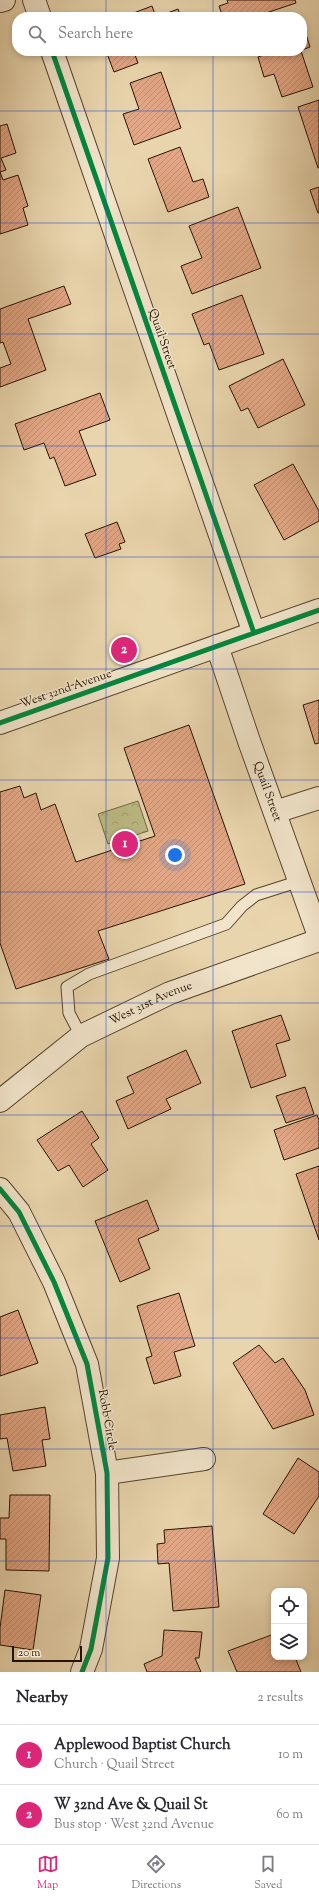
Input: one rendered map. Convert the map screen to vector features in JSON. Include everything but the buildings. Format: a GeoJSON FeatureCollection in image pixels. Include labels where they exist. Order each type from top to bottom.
{"type":"FeatureCollection","features":[{"type":"Feature","properties":{"kind":"street"},"geometry":{"type":"LineString","coordinates":[[0,1],[4,0]]}},
{"type":"Feature","properties":{"kind":"street"},"geometry":{"type":"LineString","coordinates":[[34,0],[38,12]]}},
{"type":"Feature","properties":{"kind":"street","name":"Quail Street"},"geometry":{"type":"LineString","coordinates":[[54,56],[254,633]]}},
{"type":"Feature","properties":{"kind":"street","name":"West 32nd Avenue"},"geometry":{"type":"LineString","coordinates":[[0,723],[319,610]]}},
{"type":"Feature","properties":{"kind":"street","name":"Quail Street"},"geometry":{"type":"LineString","coordinates":[[217,646],[319,936]]}},
{"type":"Feature","properties":{"kind":"street"},"geometry":{"type":"LineString","coordinates":[[275,812],[319,798]]}},
{"type":"Feature","properties":{"kind":"street","name":"West 31st Avenue"},"geometry":{"type":"LineString","coordinates":[[0,1100],[82,1036],[170,993],[319,940]]}},
{"type":"Feature","properties":{"kind":"street","name":"Robb Circle"},"geometry":{"type":"LineString","coordinates":[[0,1189],[19,1212],[54,1282],[87,1364],[107,1473],[108,1558],[91,1649],[82,1672]]}},
{"type":"Feature","properties":{"kind":"street"},"geometry":{"type":"LineString","coordinates":[[107,1473],[204,1459]]}},
{"type":"Feature","properties":{"kind":"lane"},"geometry":{"type":"LineString","coordinates":[[82,1036],[69,1013],[67,987],[89,974],[226,924],[242,906],[256,895],[300,881]]}},
{"type":"Feature","properties":{"kind":"green space"},"geometry":{"type":"Polygon","coordinates":[[[138,801],[148,831],[108,844],[98,814],[138,801]]]}},
{"type":"Feature","properties":{"kind":"cycle path"},"geometry":{"type":"LineString","coordinates":[[54,56],[254,633]]}},
{"type":"Feature","properties":{"kind":"cycle path"},"geometry":{"type":"LineString","coordinates":[[0,723],[319,610]]}},
{"type":"Feature","properties":{"kind":"cycle path"},"geometry":{"type":"LineString","coordinates":[[0,1189],[19,1212],[54,1282],[87,1364],[107,1473],[108,1558],[91,1649],[82,1672]]}},
{"type":"Feature","properties":{"kind":"place","name":"W 32nd Ave & Quail St"},"geometry":{"type":"Point","coordinates":[124,650]}},
{"type":"Feature","properties":{"kind":"place","name":"Applewood Baptist Church"},"geometry":{"type":"Point","coordinates":[125,844]}}]}
